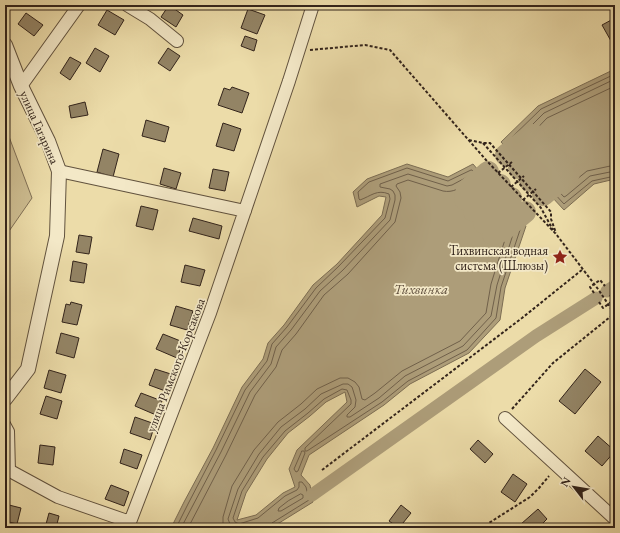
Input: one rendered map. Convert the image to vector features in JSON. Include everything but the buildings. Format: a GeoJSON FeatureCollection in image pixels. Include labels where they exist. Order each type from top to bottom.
{"type":"FeatureCollection","features":[{"type":"Feature","properties":{"kind":"street","name":"улица Гагарина"},"geometry":{"type":"LineString","coordinates":[[5,399],[28,369],[57,236],[59,171],[48,141],[21,86],[79,5]]}},
{"type":"Feature","properties":{"kind":"street"},"geometry":{"type":"LineString","coordinates":[[127,5],[150,19],[177,41]]}},
{"type":"Feature","properties":{"kind":"street","name":"улица Римского-Корсакова"},"geometry":{"type":"LineString","coordinates":[[129,525],[210,313],[294,66],[313,5]]}},
{"type":"Feature","properties":{"kind":"street"},"geometry":{"type":"LineString","coordinates":[[5,45],[21,86]]}},
{"type":"Feature","properties":{"kind":"street"},"geometry":{"type":"LineString","coordinates":[[59,171],[244,211]]}},
{"type":"Feature","properties":{"kind":"street"},"geometry":{"type":"LineString","coordinates":[[505,418],[615,519]]}},
{"type":"Feature","properties":{"kind":"street"},"geometry":{"type":"LineString","coordinates":[[8,472],[58,497],[129,525]]}},
{"type":"Feature","properties":{"kind":"lane"},"geometry":{"type":"LineString","coordinates":[[5,420],[11,430],[8,472]]}},
{"type":"Feature","properties":{"kind":"path"},"geometry":{"type":"LineString","coordinates":[[310,50],[365,45],[390,50],[486,160],[556,234],[615,313],[553,363],[517,404]]}},
{"type":"Feature","properties":{"kind":"path"},"geometry":{"type":"LineString","coordinates":[[468,139],[483,143],[490,143],[497,150],[551,212],[551,219],[556,234]]}},
{"type":"Feature","properties":{"kind":"path"},"geometry":{"type":"LineString","coordinates":[[483,143],[541,208],[556,234]]}},
{"type":"Feature","properties":{"kind":"path"},"geometry":{"type":"LineString","coordinates":[[498,173],[512,162]]}},
{"type":"Feature","properties":{"kind":"path"},"geometry":{"type":"LineString","coordinates":[[511,187],[524,176]]}},
{"type":"Feature","properties":{"kind":"path"},"geometry":{"type":"LineString","coordinates":[[523,200],[536,189]]}},
{"type":"Feature","properties":{"kind":"path"},"geometry":{"type":"LineString","coordinates":[[322,470],[522,318],[583,269]]}},
{"type":"Feature","properties":{"kind":"path"},"geometry":{"type":"LineString","coordinates":[[594,293],[590,287],[600,280],[605,286]]}},
{"type":"Feature","properties":{"kind":"path"},"geometry":{"type":"LineString","coordinates":[[599,302],[603,308],[614,300],[610,295]]}},
{"type":"Feature","properties":{"kind":"path"},"geometry":{"type":"LineString","coordinates":[[481,528],[530,497],[557,466]]}},
{"type":"Feature","properties":{"kind":"shaded area"},"geometry":{"type":"Polygon","coordinates":[[[5,126],[32,198],[5,237],[5,126]]]}},
{"type":"Feature","properties":{"kind":"water"},"geometry":{"type":"Polygon","coordinates":[[[615,69],[615,179],[594,184],[564,210],[501,142],[538,106],[615,69]]]}},
{"type":"Feature","properties":{"kind":"water","name":"Тихвинка"},"geometry":{"type":"Polygon","coordinates":[[[407,164],[448,177],[473,164],[526,226],[505,288],[500,320],[469,353],[410,384],[384,405],[309,455],[301,475],[310,485],[313,502],[271,528],[171,528],[213,448],[242,387],[263,359],[268,343],[284,325],[313,285],[337,264],[382,215],[386,197],[379,196],[357,207],[353,192],[367,179],[407,164]],[[345,392],[326,402],[288,433],[267,459],[246,493],[237,520],[256,515],[283,493],[295,487],[289,469],[297,450],[347,402],[345,392]]]}},
{"type":"Feature","properties":{"kind":"waterway","name":"Тихвинка"},"geometry":{"type":"LineString","coordinates":[[506,155],[534,135]]}},
{"type":"Feature","properties":{"kind":"waterway","name":"Тихвинка"},"geometry":{"type":"LineString","coordinates":[[519,168],[540,149],[546,148]]}},
{"type":"Feature","properties":{"kind":"waterway","name":"Тихвинка"},"geometry":{"type":"LineString","coordinates":[[530,181],[549,163],[556,160]]}},
{"type":"Feature","properties":{"kind":"waterway","name":"Тихвинка"},"geometry":{"type":"LineString","coordinates":[[465,199],[467,190],[488,172]]}},
{"type":"Feature","properties":{"kind":"waterway","name":"Тихвинка"},"geometry":{"type":"LineString","coordinates":[[543,195],[569,173]]}},
{"type":"Feature","properties":{"kind":"waterway","name":"Тихвинка"},"geometry":{"type":"LineString","coordinates":[[474,211],[478,203],[500,185]]}},
{"type":"Feature","properties":{"kind":"waterway","name":"Тихвинка"},"geometry":{"type":"LineString","coordinates":[[484,223],[511,198]]}},
{"type":"Feature","properties":{"kind":"waterway","name":"Тихвинка"},"geometry":{"type":"LineString","coordinates":[[493,234],[502,231],[525,212]]}},
{"type":"Feature","properties":{"kind":"waterway"},"geometry":{"type":"LineString","coordinates":[[607,291],[615,286]]}},
{"type":"Feature","properties":{"kind":"waterway"},"geometry":{"type":"LineString","coordinates":[[312,495],[536,336],[596,298]]}},
{"type":"Feature","properties":{"kind":"place","name":"Тихвинская водная система (Шлюзы)"},"geometry":{"type":"Point","coordinates":[560,257]}}]}
